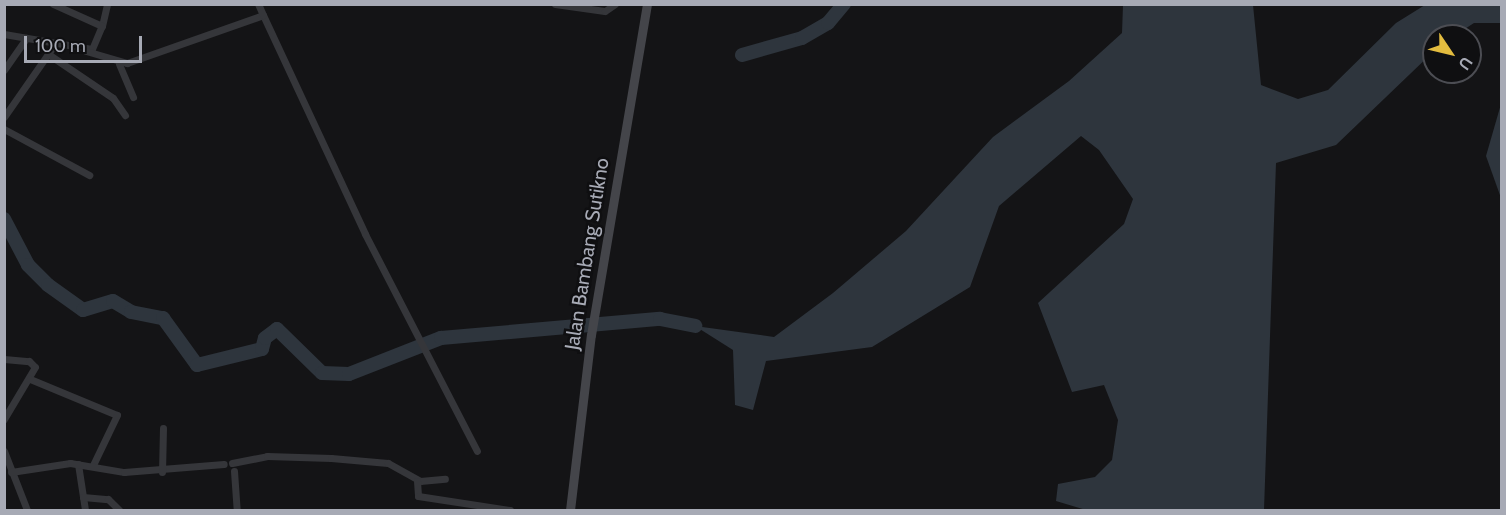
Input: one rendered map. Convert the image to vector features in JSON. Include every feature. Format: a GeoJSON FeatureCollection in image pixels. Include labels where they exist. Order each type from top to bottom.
{"type":"FeatureCollection","features":[{"type":"Feature","properties":{"kind":"street"},"geometry":{"type":"LineString","coordinates":[[53,4],[102,26]]}},
{"type":"Feature","properties":{"kind":"street"},"geometry":{"type":"LineString","coordinates":[[86,51],[97,42],[107,4]]}},
{"type":"Feature","properties":{"kind":"street"},"geometry":{"type":"LineString","coordinates":[[258,4],[419,339],[477,452]]}},
{"type":"Feature","properties":{"kind":"street"},"geometry":{"type":"LineString","coordinates":[[555,4],[605,11],[615,4]]}},
{"type":"Feature","properties":{"kind":"street","name":"Jalan Bambang Sutikno"},"geometry":{"type":"LineString","coordinates":[[570,510],[591,335],[647,4]]}},
{"type":"Feature","properties":{"kind":"street"},"geometry":{"type":"LineString","coordinates":[[4,33],[86,51],[119,64],[263,15]]}},
{"type":"Feature","properties":{"kind":"street"},"geometry":{"type":"LineString","coordinates":[[4,70],[26,38]]}},
{"type":"Feature","properties":{"kind":"street"},"geometry":{"type":"LineString","coordinates":[[4,117],[55,44]]}},
{"type":"Feature","properties":{"kind":"street"},"geometry":{"type":"LineString","coordinates":[[48,54],[113,98],[125,115]]}},
{"type":"Feature","properties":{"kind":"street"},"geometry":{"type":"LineString","coordinates":[[119,64],[133,97]]}},
{"type":"Feature","properties":{"kind":"street"},"geometry":{"type":"LineString","coordinates":[[4,129],[89,175]]}},
{"type":"Feature","properties":{"kind":"street"},"geometry":{"type":"LineString","coordinates":[[4,359],[32,362],[30,379],[4,419]]}},
{"type":"Feature","properties":{"kind":"street"},"geometry":{"type":"LineString","coordinates":[[30,379],[117,414],[93,465]]}},
{"type":"Feature","properties":{"kind":"street"},"geometry":{"type":"LineString","coordinates":[[162,472],[164,428]]}},
{"type":"Feature","properties":{"kind":"street"},"geometry":{"type":"LineString","coordinates":[[4,451],[27,510]]}},
{"type":"Feature","properties":{"kind":"street"},"geometry":{"type":"LineString","coordinates":[[11,472],[78,464],[93,465],[110,471],[162,472],[287,456],[388,463],[417,481],[445,479]]}},
{"type":"Feature","properties":{"kind":"street"},"geometry":{"type":"LineString","coordinates":[[78,464],[85,510]]}},
{"type":"Feature","properties":{"kind":"street"},"geometry":{"type":"LineString","coordinates":[[234,471],[237,510]]}},
{"type":"Feature","properties":{"kind":"street"},"geometry":{"type":"LineString","coordinates":[[417,481],[418,496],[510,510]]}},
{"type":"Feature","properties":{"kind":"street"},"geometry":{"type":"LineString","coordinates":[[83,497],[108,499],[119,510]]}},
{"type":"Feature","properties":{"kind":"shaded area"},"geometry":{"type":"Polygon","coordinates":[[[1123,5],[1253,5],[1261,85],[1298,99],[1328,90],[1396,23],[1425,5],[1501,5],[1501,23],[1422,24],[1422,63],[1336,145],[1276,163],[1264,510],[1086,510],[1056,501],[1058,484],[1095,477],[1112,460],[1118,420],[1104,385],[1072,392],[1038,303],[1124,224],[1133,199],[1099,150],[1081,136],[999,206],[970,287],[872,347],[766,361],[753,410],[735,405],[733,350],[695,326],[774,337],[833,293],[906,231],[993,137],[1069,81],[1122,33],[1123,5]]]}},
{"type":"Feature","properties":{"kind":"shaded area"},"geometry":{"type":"Polygon","coordinates":[[[1501,104],[1501,198],[1486,156],[1501,104]]]}},
{"type":"Feature","properties":{"kind":"waterway"},"geometry":{"type":"LineString","coordinates":[[742,55],[802,38],[828,23],[844,4]]}},
{"type":"Feature","properties":{"kind":"waterway"},"geometry":{"type":"LineString","coordinates":[[4,219],[28,265],[48,285],[83,310],[113,301],[131,312],[163,318],[197,365],[262,349],[265,338],[277,329],[322,373],[349,374],[441,338],[660,319],[695,326]]}}]}
